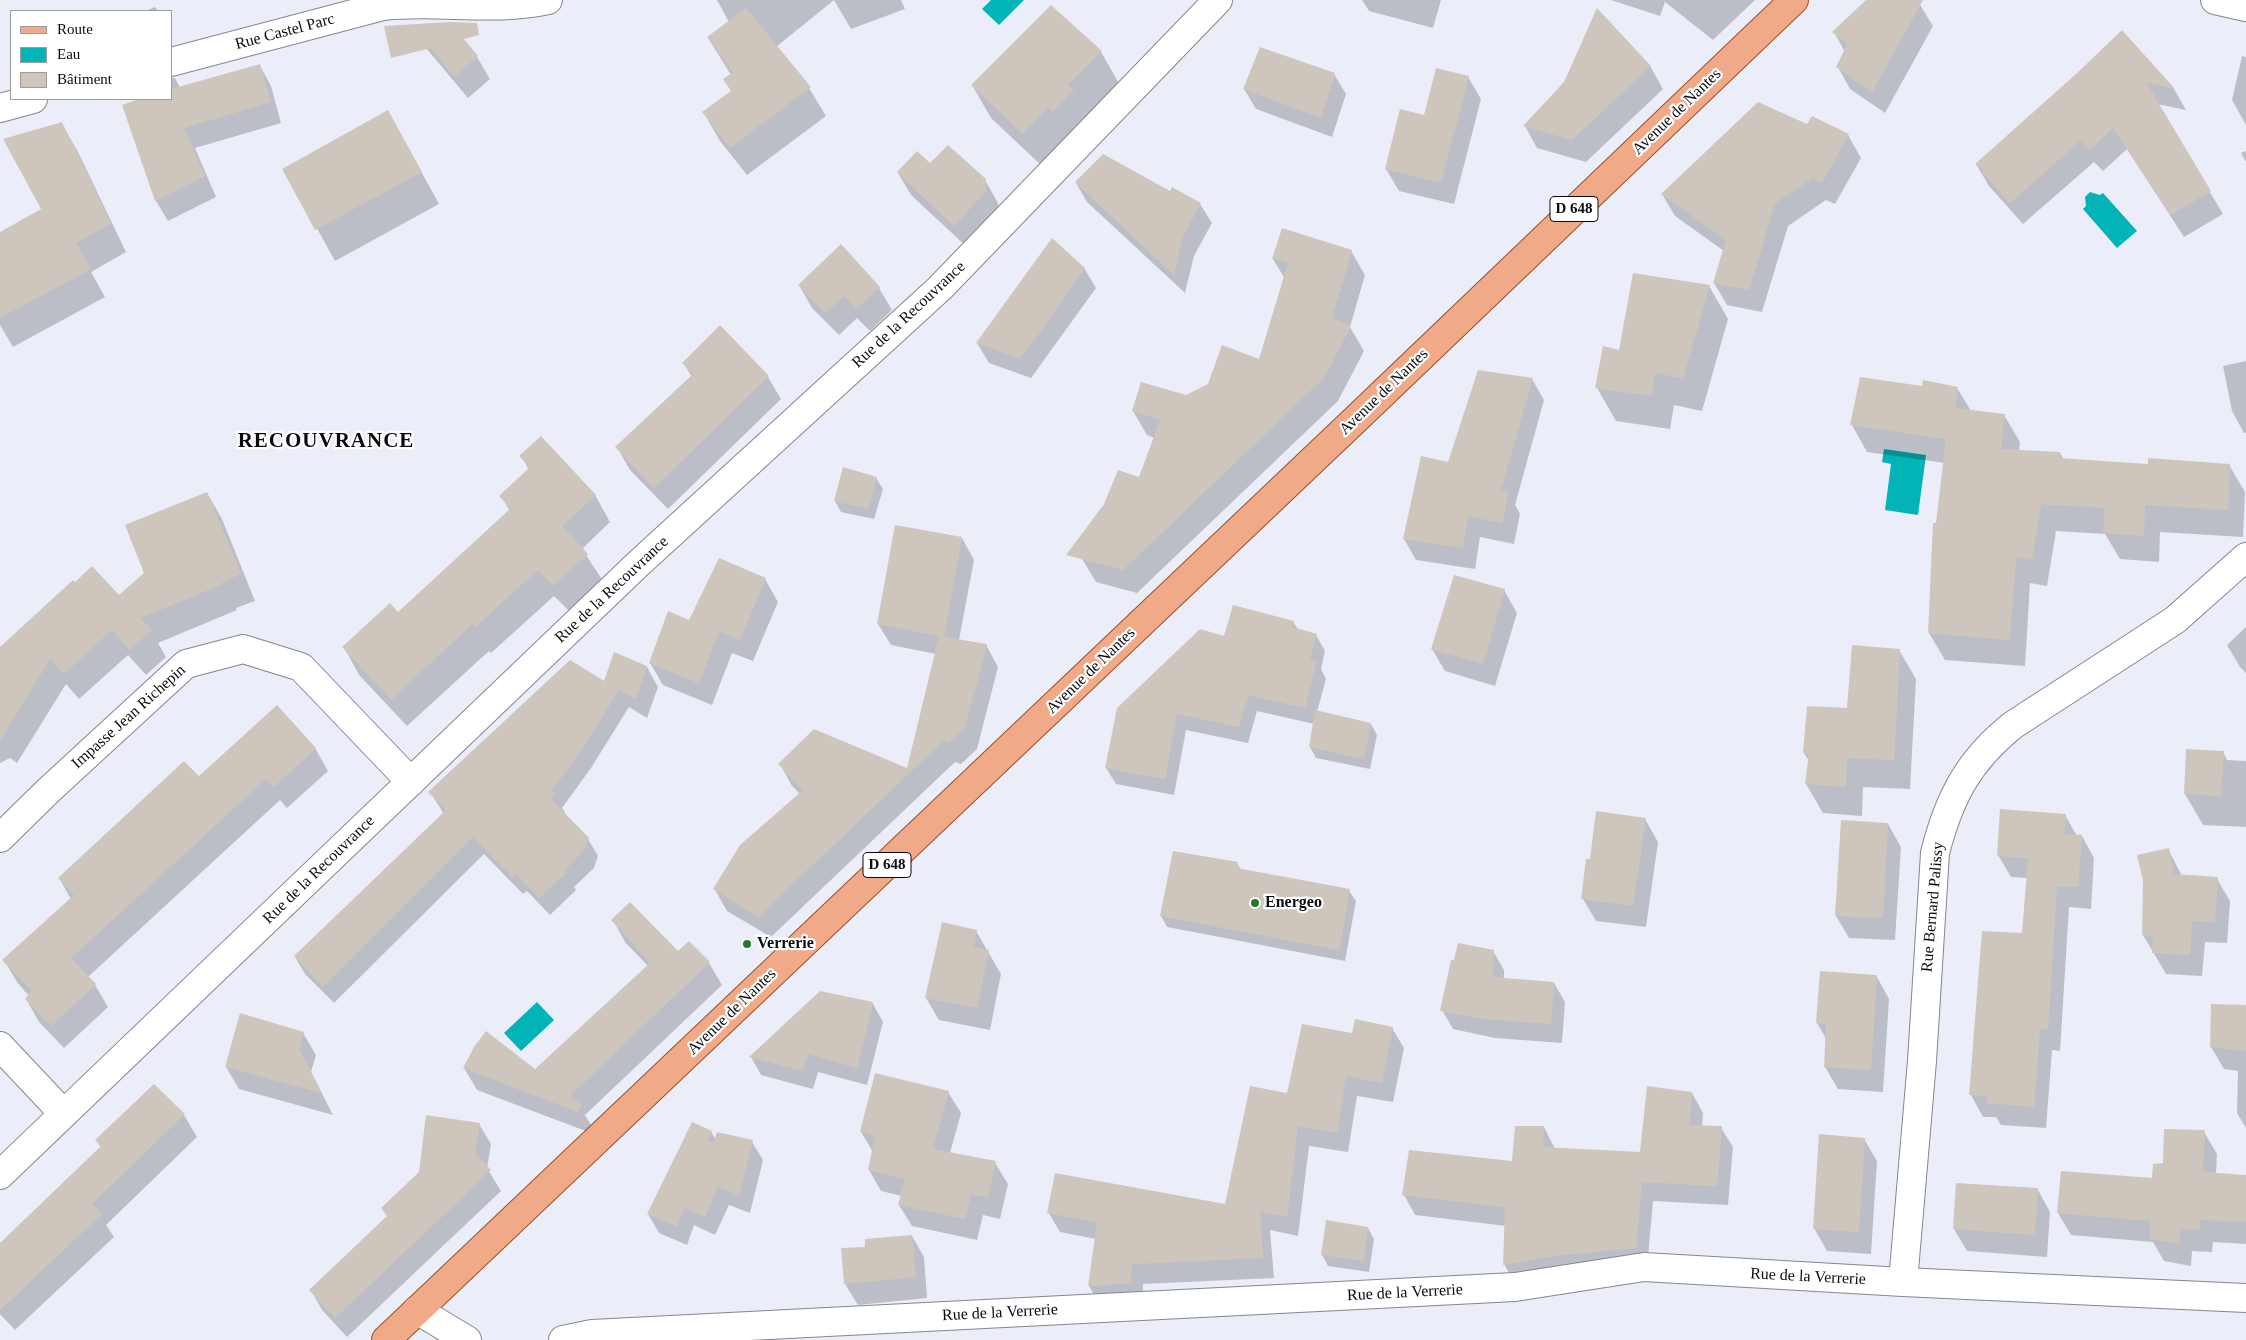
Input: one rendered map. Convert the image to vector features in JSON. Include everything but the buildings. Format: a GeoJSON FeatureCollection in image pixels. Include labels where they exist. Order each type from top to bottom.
{"type":"FeatureCollection","features":[{"type":"Feature","properties":{"kind":"main road","name":"Avenue de Nantes"},"geometry":{"type":"LineString","coordinates":[[386,1340],[1212,556],[1794,0]]}},
{"type":"Feature","properties":{"kind":"street","name":"Rue Castel Parc"},"geometry":{"type":"LineString","coordinates":[[172,62],[408,1],[493,4],[548,0]]}},
{"type":"Feature","properties":{"kind":"street","name":"Rue de la Recouvrance"},"geometry":{"type":"LineString","coordinates":[[0,1175],[638,564],[940,288],[1218,0]]}},
{"type":"Feature","properties":{"kind":"street"},"geometry":{"type":"LineString","coordinates":[[2214,0],[2246,7]]}},
{"type":"Feature","properties":{"kind":"street"},"geometry":{"type":"LineString","coordinates":[[0,108],[30,100]]}},
{"type":"Feature","properties":{"kind":"street","name":"Rue Bernard Palissy"},"geometry":{"type":"LineString","coordinates":[[1903,1282],[1922,1061],[1935,853],[1942,823],[1952,799],[1963,779],[1990,743],[2013,725],[2175,620],[2246,557]]}},
{"type":"Feature","properties":{"kind":"street","name":"Impasse Jean Richepin"},"geometry":{"type":"LineString","coordinates":[[0,838],[49,790],[186,664],[244,648],[301,667],[411,782]]}},
{"type":"Feature","properties":{"kind":"street"},"geometry":{"type":"LineString","coordinates":[[0,1046],[63,1114]]}},
{"type":"Feature","properties":{"kind":"street","name":"Rue de la Verrerie"},"geometry":{"type":"LineString","coordinates":[[563,1340],[592,1334],[1515,1287],[1644,1267],[1903,1282],[2246,1298]]}},
{"type":"Feature","properties":{"kind":"street"},"geometry":{"type":"LineString","coordinates":[[417,1310],[467,1340]]}},
{"type":"Feature","properties":{"kind":"water"},"geometry":{"type":"Polygon","coordinates":[[[991,0],[1024,0],[999,25],[982,9],[991,0]]]}},
{"type":"Feature","properties":{"kind":"water"},"geometry":{"type":"Polygon","coordinates":[[[2090,192],[2100,195],[2103,193],[2137,231],[2117,248],[2083,209],[2086,206],[2085,197],[2090,192]]]}},
{"type":"Feature","properties":{"kind":"water"},"geometry":{"type":"Polygon","coordinates":[[[1884,449],[1926,455],[1918,515],[1885,510],[1891,464],[1882,462],[1884,449]]]}},
{"type":"Feature","properties":{"kind":"water"},"geometry":{"type":"Polygon","coordinates":[[[537,1002],[554,1020],[521,1051],[504,1033],[537,1002]]]}},
{"type":"Feature","properties":{"kind":"place","name":"Energeo"},"geometry":{"type":"Point","coordinates":[1255,903]}},
{"type":"Feature","properties":{"kind":"place","name":"Verrerie"},"geometry":{"type":"Point","coordinates":[747,944]}},
{"type":"Feature","properties":{"kind":"district","name":"RECOUVRANCE"},"geometry":{"type":"Point","coordinates":[326,442]}}]}
